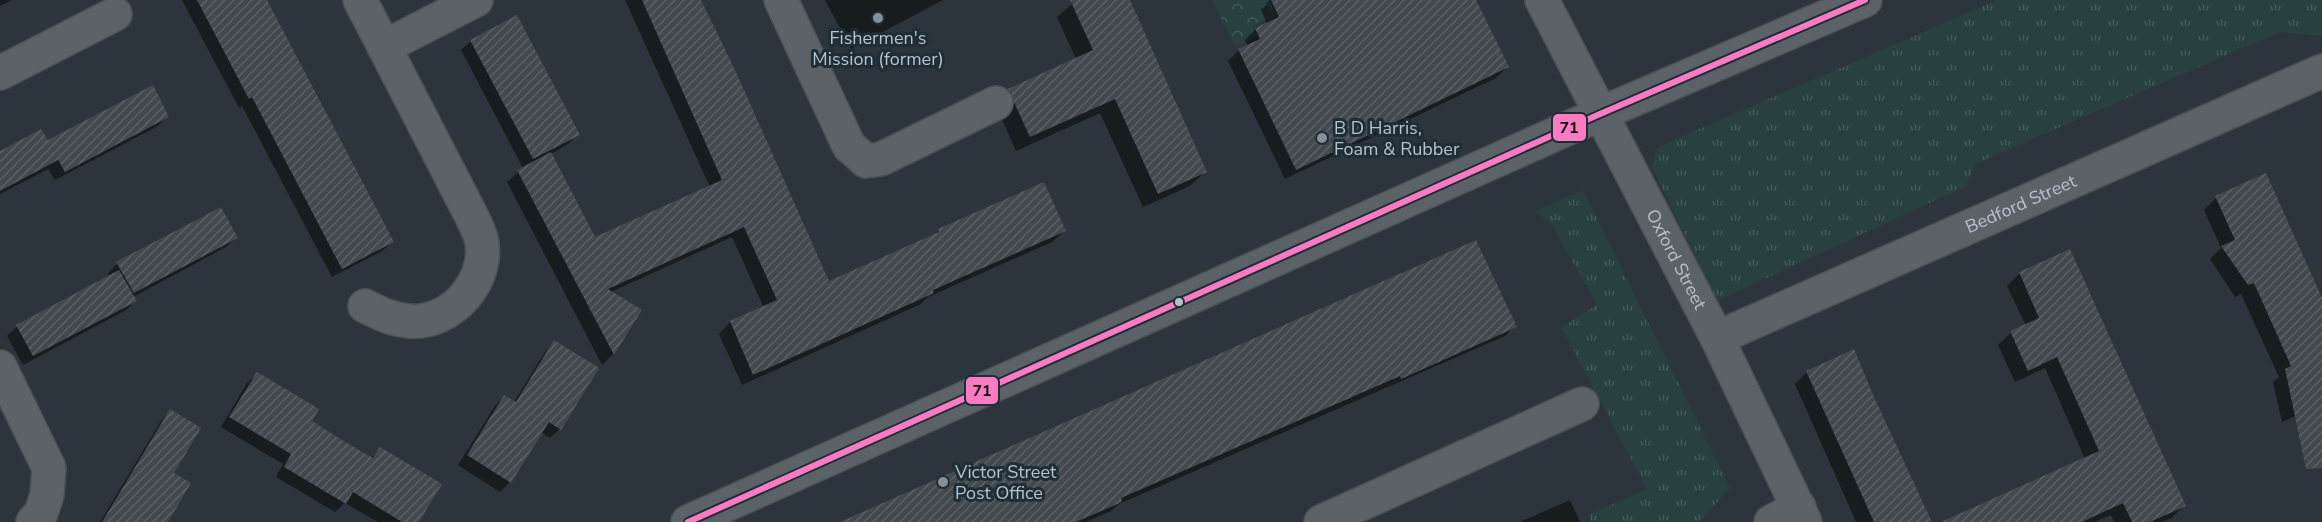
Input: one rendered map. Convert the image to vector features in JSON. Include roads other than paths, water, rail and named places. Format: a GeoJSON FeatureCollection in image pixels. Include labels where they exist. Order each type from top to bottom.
{"type":"FeatureCollection","features":[{"type":"Feature","properties":{"kind":"street"},"geometry":{"type":"LineString","coordinates":[[360,0],[472,217],[481,239],[481,264],[472,288],[456,306],[435,318],[410,321],[386,316],[365,306]]}},
{"type":"Feature","properties":{"kind":"street"},"geometry":{"type":"LineString","coordinates":[[384,47],[476,0]]}},
{"type":"Feature","properties":{"kind":"street"},"geometry":{"type":"LineString","coordinates":[[780,0],[849,146],[866,161],[881,159],[996,103]]}},
{"type":"Feature","properties":{"kind":"street","name":"Oxford Street"},"geometry":{"type":"LineString","coordinates":[[1542,0],[1717,338],[1802,515]]}},
{"type":"Feature","properties":{"kind":"street"},"geometry":{"type":"LineString","coordinates":[[688,522],[1600,114],[1865,0]]}},
{"type":"Feature","properties":{"kind":"street"},"geometry":{"type":"LineString","coordinates":[[0,74],[115,14]]}},
{"type":"Feature","properties":{"kind":"street","name":"Bedford Street"},"geometry":{"type":"LineString","coordinates":[[1717,338],[2322,71]]}},
{"type":"Feature","properties":{"kind":"street"},"geometry":{"type":"LineString","coordinates":[[0,368],[50,468],[47,495],[41,513],[33,522]]}},
{"type":"Feature","properties":{"kind":"street"},"geometry":{"type":"LineString","coordinates":[[1321,522],[1582,404]]}},
{"type":"Feature","properties":{"kind":"street"},"geometry":{"type":"LineString","coordinates":[[1771,522],[1802,515]]}},
{"type":"Feature","properties":{"kind":"place","name":"Fishermen's Mission (former)"},"geometry":{"type":"Point","coordinates":[878,18]}},
{"type":"Feature","properties":{"kind":"place","name":"B D Harris, Foam & Rubber"},"geometry":{"type":"Point","coordinates":[1322,138]}},
{"type":"Feature","properties":{"kind":"place","name":"Victor Street Post Office"},"geometry":{"type":"Point","coordinates":[943,482]}}]}
